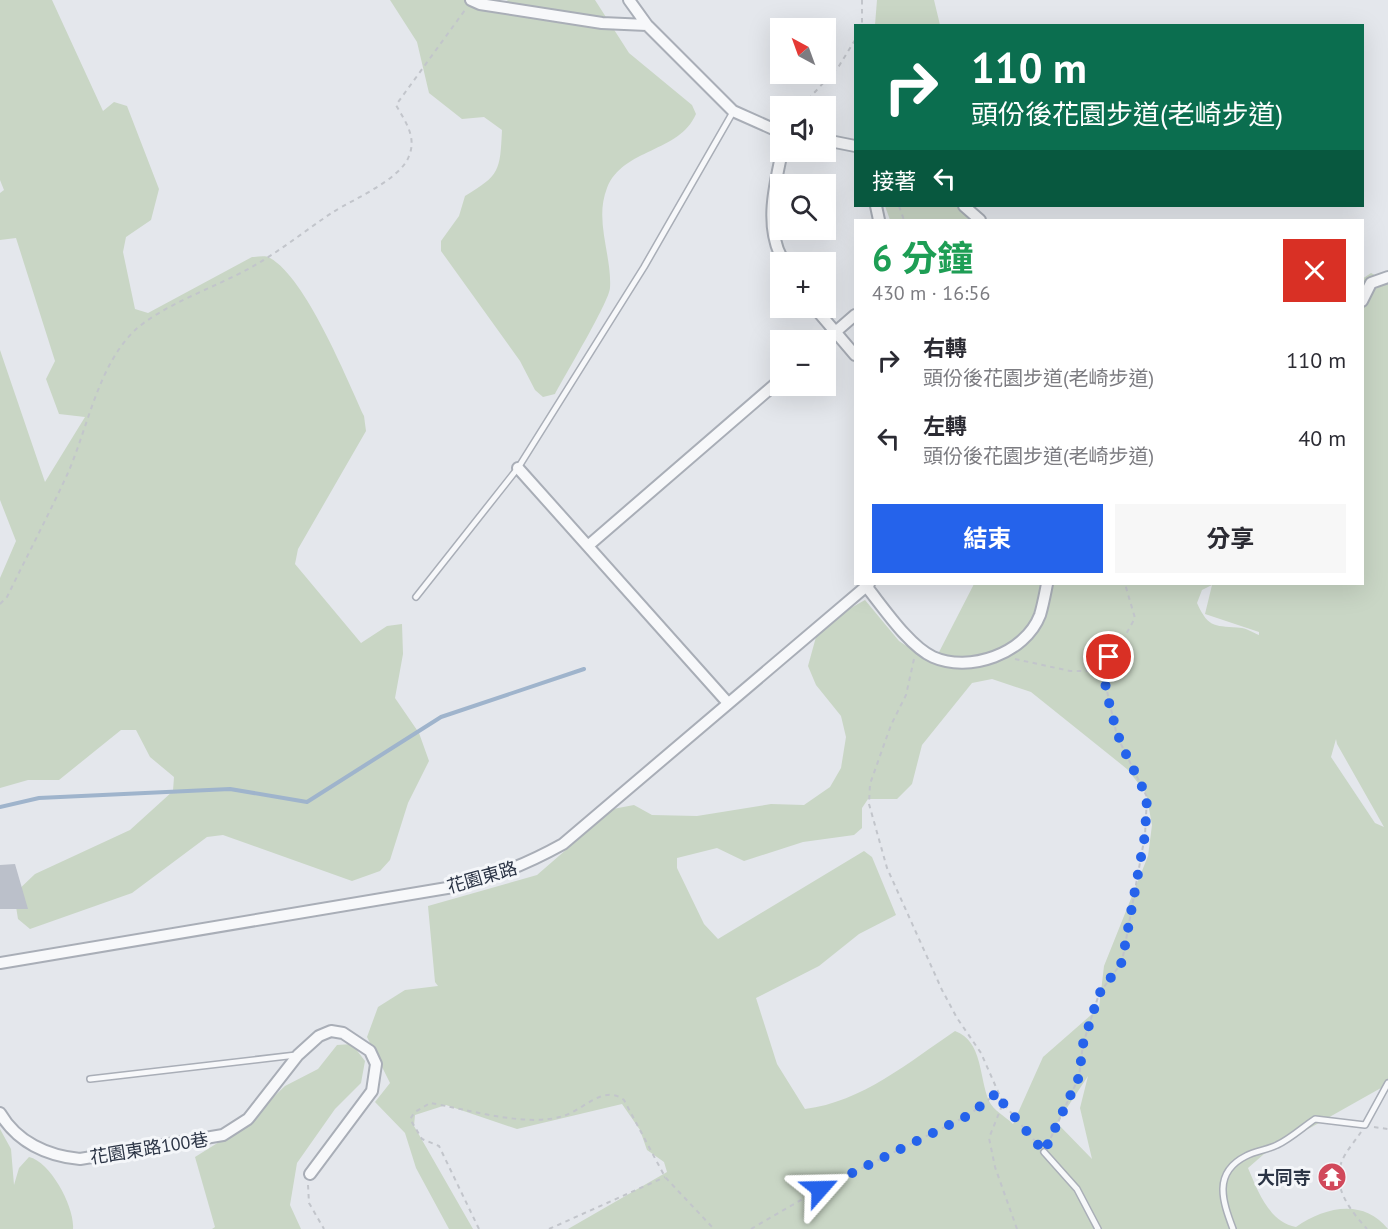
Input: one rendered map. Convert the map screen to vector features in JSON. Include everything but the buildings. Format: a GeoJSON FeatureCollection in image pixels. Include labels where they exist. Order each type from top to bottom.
{"type":"FeatureCollection","features":[{"type":"Feature","properties":{"kind":"street"},"geometry":{"type":"LineString","coordinates":[[471,0],[480,4],[602,23],[647,25]]}},
{"type":"Feature","properties":{"kind":"street"},"geometry":{"type":"LineString","coordinates":[[629,0],[647,25],[733,111],[770,128]]}},
{"type":"Feature","properties":{"kind":"street"},"geometry":{"type":"LineString","coordinates":[[836,142],[854,146]]}},
{"type":"Feature","properties":{"kind":"street"},"geometry":{"type":"LineString","coordinates":[[778,252],[772,200],[780,162]]}},
{"type":"Feature","properties":{"kind":"street"},"geometry":{"type":"LineString","coordinates":[[965,207],[979,219]]}},
{"type":"Feature","properties":{"kind":"street"},"geometry":{"type":"LineString","coordinates":[[1364,297],[1371,283],[1388,277]]}},
{"type":"Feature","properties":{"kind":"street"},"geometry":{"type":"LineString","coordinates":[[836,331],[854,316]]}},
{"type":"Feature","properties":{"kind":"street"},"geometry":{"type":"LineString","coordinates":[[823,318],[833,330]]}},
{"type":"Feature","properties":{"kind":"street"},"geometry":{"type":"LineString","coordinates":[[836,333],[854,355]]}},
{"type":"Feature","properties":{"kind":"street"},"geometry":{"type":"LineString","coordinates":[[589,545],[770,389]]}},
{"type":"Feature","properties":{"kind":"street"},"geometry":{"type":"LineString","coordinates":[[518,468],[728,703]]}},
{"type":"Feature","properties":{"kind":"street"},"geometry":{"type":"LineString","coordinates":[[868,585],[915,644],[932,657],[953,662],[984,660],[1005,653],[1024,637],[1039,617],[1047,585]]}},
{"type":"Feature","properties":{"kind":"street","name":"花園東路"},"geometry":{"type":"LineString","coordinates":[[0,963],[490,879],[527,865],[563,844],[868,585]]}},
{"type":"Feature","properties":{"kind":"street","name":"花園東路100巷"},"geometry":{"type":"LineString","coordinates":[[0,1113],[19,1137],[58,1157],[80,1159],[223,1135],[248,1119],[298,1055],[319,1036],[343,1033],[370,1051],[376,1064],[372,1091],[310,1174]]}},
{"type":"Feature","properties":{"kind":"lane"},"geometry":{"type":"LineString","coordinates":[[416,597],[518,468],[644,267],[733,111]]}},
{"type":"Feature","properties":{"kind":"lane"},"geometry":{"type":"LineString","coordinates":[[90,1079],[298,1055]]}},
{"type":"Feature","properties":{"kind":"lane"},"geometry":{"type":"LineString","coordinates":[[1233,1229],[1221,1197],[1224,1182],[1230,1170],[1244,1156],[1278,1145],[1315,1119],[1365,1125],[1388,1083]]}},
{"type":"Feature","properties":{"kind":"lane"},"geometry":{"type":"LineString","coordinates":[[1044,1152],[1077,1189],[1098,1229]]}},
{"type":"Feature","properties":{"kind":"path"},"geometry":{"type":"LineString","coordinates":[[0,604],[7,597],[68,473],[108,368],[135,331],[177,303],[251,268],[335,211],[378,186],[405,164],[410,156],[412,141],[410,131],[396,105],[453,30],[471,0]]}},
{"type":"Feature","properties":{"kind":"path"},"geometry":{"type":"LineString","coordinates":[[862,0],[862,24]]}},
{"type":"Feature","properties":{"kind":"path"},"geometry":{"type":"LineString","coordinates":[[811,96],[838,66],[854,42]]}},
{"type":"Feature","properties":{"kind":"path"},"geometry":{"type":"LineString","coordinates":[[915,644],[914,664],[906,695],[891,725],[870,784],[869,804],[886,868],[942,990],[957,1018],[981,1053],[1003,1103],[1044,1152],[1079,1077],[1083,1044],[1099,994],[1122,962],[1145,835],[1147,797],[1118,736],[1103,671],[1103,665],[1120,645],[1135,618],[1125,585]]}},
{"type":"Feature","properties":{"kind":"path"},"geometry":{"type":"LineString","coordinates":[[1005,653],[1013,658],[1054,669],[1103,671]]}},
{"type":"Feature","properties":{"kind":"path"},"geometry":{"type":"LineString","coordinates":[[751,1229],[820,1189],[969,1115],[998,1092]]}},
{"type":"Feature","properties":{"kind":"path"},"geometry":{"type":"LineString","coordinates":[[479,1229],[439,1146],[422,1139],[410,1119],[422,1106],[430,1102],[506,1117],[546,1120],[581,1109],[607,1093],[617,1094],[628,1106],[665,1177],[714,1229]]}},
{"type":"Feature","properties":{"kind":"path"},"geometry":{"type":"LineString","coordinates":[[1003,1103],[989,1138],[995,1167],[1017,1229]]}},
{"type":"Feature","properties":{"kind":"path"},"geometry":{"type":"LineString","coordinates":[[1367,1229],[1346,1205],[1341,1186],[1341,1162],[1365,1125],[1388,1130]]}},
{"type":"Feature","properties":{"kind":"path"},"geometry":{"type":"LineString","coordinates":[[310,1174],[306,1190],[309,1203],[324,1229]]}},
{"type":"Feature","properties":{"kind":"path"},"geometry":{"type":"LineString","coordinates":[[549,1229],[665,1177]]}},
{"type":"Feature","properties":{"kind":"green space"},"geometry":{"type":"Polygon","coordinates":[[[0,0],[52,0],[103,111],[114,102],[127,106],[159,189],[151,220],[126,237],[123,252],[135,309],[148,313],[252,257],[270,258],[284,269],[311,306],[364,416],[366,431],[298,549],[295,564],[361,643],[387,626],[402,624],[403,654],[395,698],[419,733],[429,761],[408,803],[390,860],[380,871],[352,881],[223,835],[207,837],[132,893],[30,929],[18,919],[14,894],[35,874],[130,830],[173,791],[174,777],[150,757],[136,730],[121,730],[59,780],[28,780],[0,788],[0,578],[16,541],[0,500],[0,350],[45,482],[85,417],[59,414],[46,379],[55,361],[16,238],[0,240],[0,193],[4,190],[0,180],[0,0]]]}},
{"type":"Feature","properties":{"kind":"green space"},"geometry":{"type":"Polygon","coordinates":[[[390,0],[465,0],[476,7],[496,9],[508,0],[595,0],[629,53],[692,105],[696,114],[688,127],[677,136],[625,165],[607,188],[602,213],[610,276],[608,296],[555,394],[543,397],[535,390],[520,361],[441,251],[441,241],[459,216],[465,196],[485,183],[496,170],[499,163],[502,130],[484,117],[462,119],[429,93],[417,42],[390,0]]]}},
{"type":"Feature","properties":{"kind":"green space"},"geometry":{"type":"Polygon","coordinates":[[[877,0],[934,0],[940,24],[875,24],[877,0]]]}},
{"type":"Feature","properties":{"kind":"green space"},"geometry":{"type":"Polygon","coordinates":[[[885,207],[960,207],[973,219],[890,219],[885,207]]]}},
{"type":"Feature","properties":{"kind":"green space"},"geometry":{"type":"Polygon","coordinates":[[[1371,273],[1388,282],[1388,1084],[1264,1154],[1248,1168],[1265,1204],[1286,1224],[1296,1227],[1331,1211],[1356,1209],[1378,1219],[1388,1229],[568,1229],[667,1172],[664,1162],[647,1150],[640,1130],[622,1104],[517,1129],[446,1105],[415,1115],[414,1126],[473,1229],[449,1229],[416,1168],[405,1133],[375,1102],[390,1083],[367,1037],[378,1007],[405,990],[438,986],[435,982],[428,906],[537,875],[613,809],[634,805],[652,815],[697,816],[771,804],[804,805],[830,787],[841,768],[846,737],[841,716],[816,685],[808,666],[819,626],[865,600],[899,641],[925,658],[937,656],[973,585],[1212,585],[1364,585],[1364,278],[1371,273]],[[1212,585],[1202,590],[1197,603],[1205,618],[1220,626],[1244,629],[1259,635],[1259,632],[1205,614],[1212,585]],[[992,679],[972,683],[922,745],[912,784],[897,799],[868,799],[862,808],[862,828],[854,835],[803,842],[744,861],[717,848],[677,858],[677,868],[704,924],[718,939],[864,851],[872,857],[896,915],[859,934],[819,966],[756,998],[777,1064],[805,1109],[826,1105],[865,1089],[884,1079],[955,1031],[971,1043],[975,1051],[989,1101],[1013,1124],[1043,1057],[1099,1008],[1104,966],[1148,856],[1152,825],[1146,793],[1127,769],[1031,692],[992,679]],[[1336,739],[1331,757],[1375,823],[1384,827],[1337,744],[1336,739]],[[1088,1076],[1057,1123],[1092,1159],[1080,1108],[1088,1076]]]}},
{"type":"Feature","properties":{"kind":"green space"},"geometry":{"type":"Polygon","coordinates":[[[352,1044],[365,1061],[361,1083],[335,1109],[297,1163],[290,1205],[301,1229],[212,1229],[215,1227],[195,1157],[240,1129],[285,1086],[318,1069],[337,1045],[352,1044]]]}},
{"type":"Feature","properties":{"kind":"green space"},"geometry":{"type":"Polygon","coordinates":[[[0,1129],[11,1149],[14,1185],[19,1168],[29,1157],[37,1161],[53,1176],[66,1198],[73,1220],[73,1229],[0,1229],[0,1129]]]}},
{"type":"Feature","properties":{"kind":"waterway"},"geometry":{"type":"LineString","coordinates":[[0,807],[39,798],[230,789],[307,802],[441,717],[584,669]]}},
{"type":"Feature","properties":{"kind":"place","name":"大同寺"},"geometry":{"type":"Point","coordinates":[1332,1177]}},
{"type":"Feature","properties":{"kind":"route"},"geometry":{"type":"LineString","coordinates":[[820,1189],[969,1115],[998,1092],[1003,1103],[1044,1152],[1079,1077],[1083,1044],[1099,994],[1122,962],[1126,927],[1145,835],[1147,797],[1143,784],[1121,744],[1111,712],[1103,673],[1103,665],[1109,657]]}}]}
